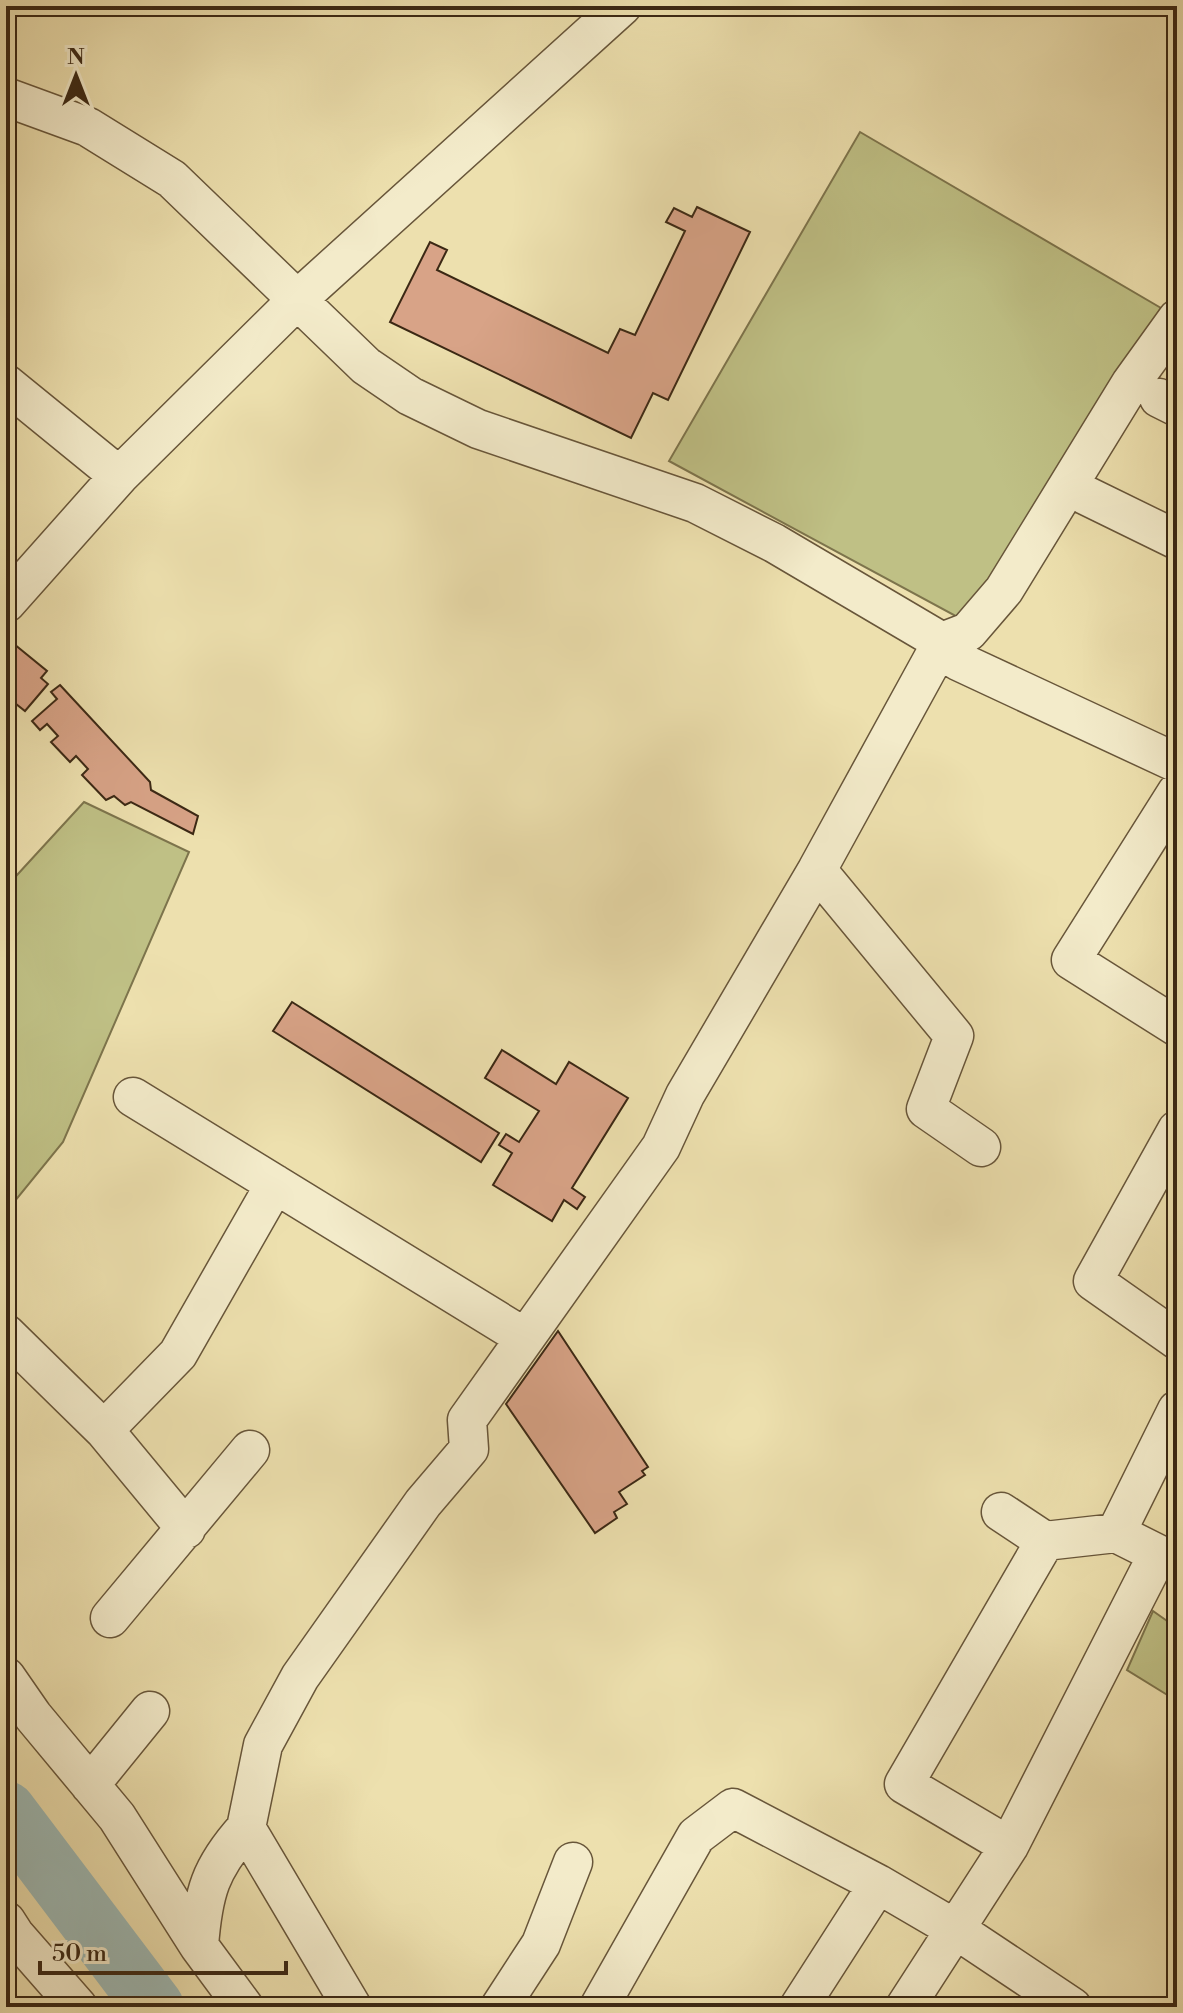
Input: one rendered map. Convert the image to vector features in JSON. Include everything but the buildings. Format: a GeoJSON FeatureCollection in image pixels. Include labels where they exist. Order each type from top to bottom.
{"type":"FeatureCollection","features":[{"type":"Feature","properties":{"kind":"street"},"geometry":{"type":"LineString","coordinates":[[6,603],[119,476],[297,300],[622,6]]}},
{"type":"Feature","properties":{"kind":"street"},"geometry":{"type":"LineString","coordinates":[[6,97],[88,127],[172,179],[366,366],[410,396],[478,429],[695,503],[774,543],[942,642],[958,661],[1177,763]]}},
{"type":"Feature","properties":{"kind":"street"},"geometry":{"type":"LineString","coordinates":[[199,1946],[202,1903],[224,1853],[246,1828],[263,1745],[300,1677],[423,1503],[469,1449],[467,1420],[661,1147],[685,1095],[817,870],[942,642],[968,632],[1004,590],[1131,383],[1177,319]]}},
{"type":"Feature","properties":{"kind":"street"},"geometry":{"type":"LineString","coordinates":[[6,384],[119,476]]}},
{"type":"Feature","properties":{"kind":"street"},"geometry":{"type":"LineString","coordinates":[[1085,495],[1177,540]]}},
{"type":"Feature","properties":{"kind":"street"},"geometry":{"type":"LineString","coordinates":[[1177,792],[1071,960],[1177,1027]]}},
{"type":"Feature","properties":{"kind":"street"},"geometry":{"type":"LineString","coordinates":[[817,870],[954,1036],[926,1109],[981,1147]]}},
{"type":"Feature","properties":{"kind":"street"},"geometry":{"type":"LineString","coordinates":[[133,1097],[524,1337]]}},
{"type":"Feature","properties":{"kind":"street"},"geometry":{"type":"LineString","coordinates":[[1177,1130],[1093,1281],[1177,1340]]}},
{"type":"Feature","properties":{"kind":"street"},"geometry":{"type":"LineString","coordinates":[[104,1430],[178,1354],[275,1184]]}},
{"type":"Feature","properties":{"kind":"street"},"geometry":{"type":"LineString","coordinates":[[6,1334],[104,1430],[186,1529]]}},
{"type":"Feature","properties":{"kind":"street"},"geometry":{"type":"LineString","coordinates":[[1116,1533],[1177,1410]]}},
{"type":"Feature","properties":{"kind":"street"},"geometry":{"type":"LineString","coordinates":[[110,1618],[250,1450]]}},
{"type":"Feature","properties":{"kind":"street"},"geometry":{"type":"LineString","coordinates":[[905,2007],[1009,1846],[1158,1554],[1116,1533],[1045,1541],[1001,1512]]}},
{"type":"Feature","properties":{"kind":"street"},"geometry":{"type":"LineString","coordinates":[[1009,1846],[904,1784],[1045,1541]]}},
{"type":"Feature","properties":{"kind":"street"},"geometry":{"type":"LineString","coordinates":[[6,1677],[33,1716],[117,1817],[199,1946],[244,2007]]}},
{"type":"Feature","properties":{"kind":"street"},"geometry":{"type":"LineString","coordinates":[[90,1785],[150,1711]]}},
{"type":"Feature","properties":{"kind":"street"},"geometry":{"type":"LineString","coordinates":[[599,2007],[696,1836],[733,1808],[878,1884],[955,1929],[1072,2007]]}},
{"type":"Feature","properties":{"kind":"street"},"geometry":{"type":"LineString","coordinates":[[246,1828],[352,2007]]}},
{"type":"Feature","properties":{"kind":"street"},"geometry":{"type":"LineString","coordinates":[[500,2007],[541,1944],[573,1862]]}},
{"type":"Feature","properties":{"kind":"street"},"geometry":{"type":"LineString","coordinates":[[799,2007],[878,1884]]}},
{"type":"Feature","properties":{"kind":"street"},"geometry":{"type":"LineString","coordinates":[[6,1921],[78,2007]]}},
{"type":"Feature","properties":{"kind":"green space"},"geometry":{"type":"Polygon","coordinates":[[[860,132],[1161,308],[997,583],[963,620],[669,461],[860,132]]]}},
{"type":"Feature","properties":{"kind":"green space"},"geometry":{"type":"Polygon","coordinates":[[[84,802],[189,852],[63,1142],[6,1212],[6,887],[84,802]]]}},
{"type":"Feature","properties":{"kind":"green space"},"geometry":{"type":"Polygon","coordinates":[[[1153,1611],[1177,1628],[1177,1685],[1169,1696],[1127,1670],[1153,1611]]]}},
{"type":"Feature","properties":{"kind":"waterway"},"geometry":{"type":"LineString","coordinates":[[6,1811],[154,2007]]}}]}
